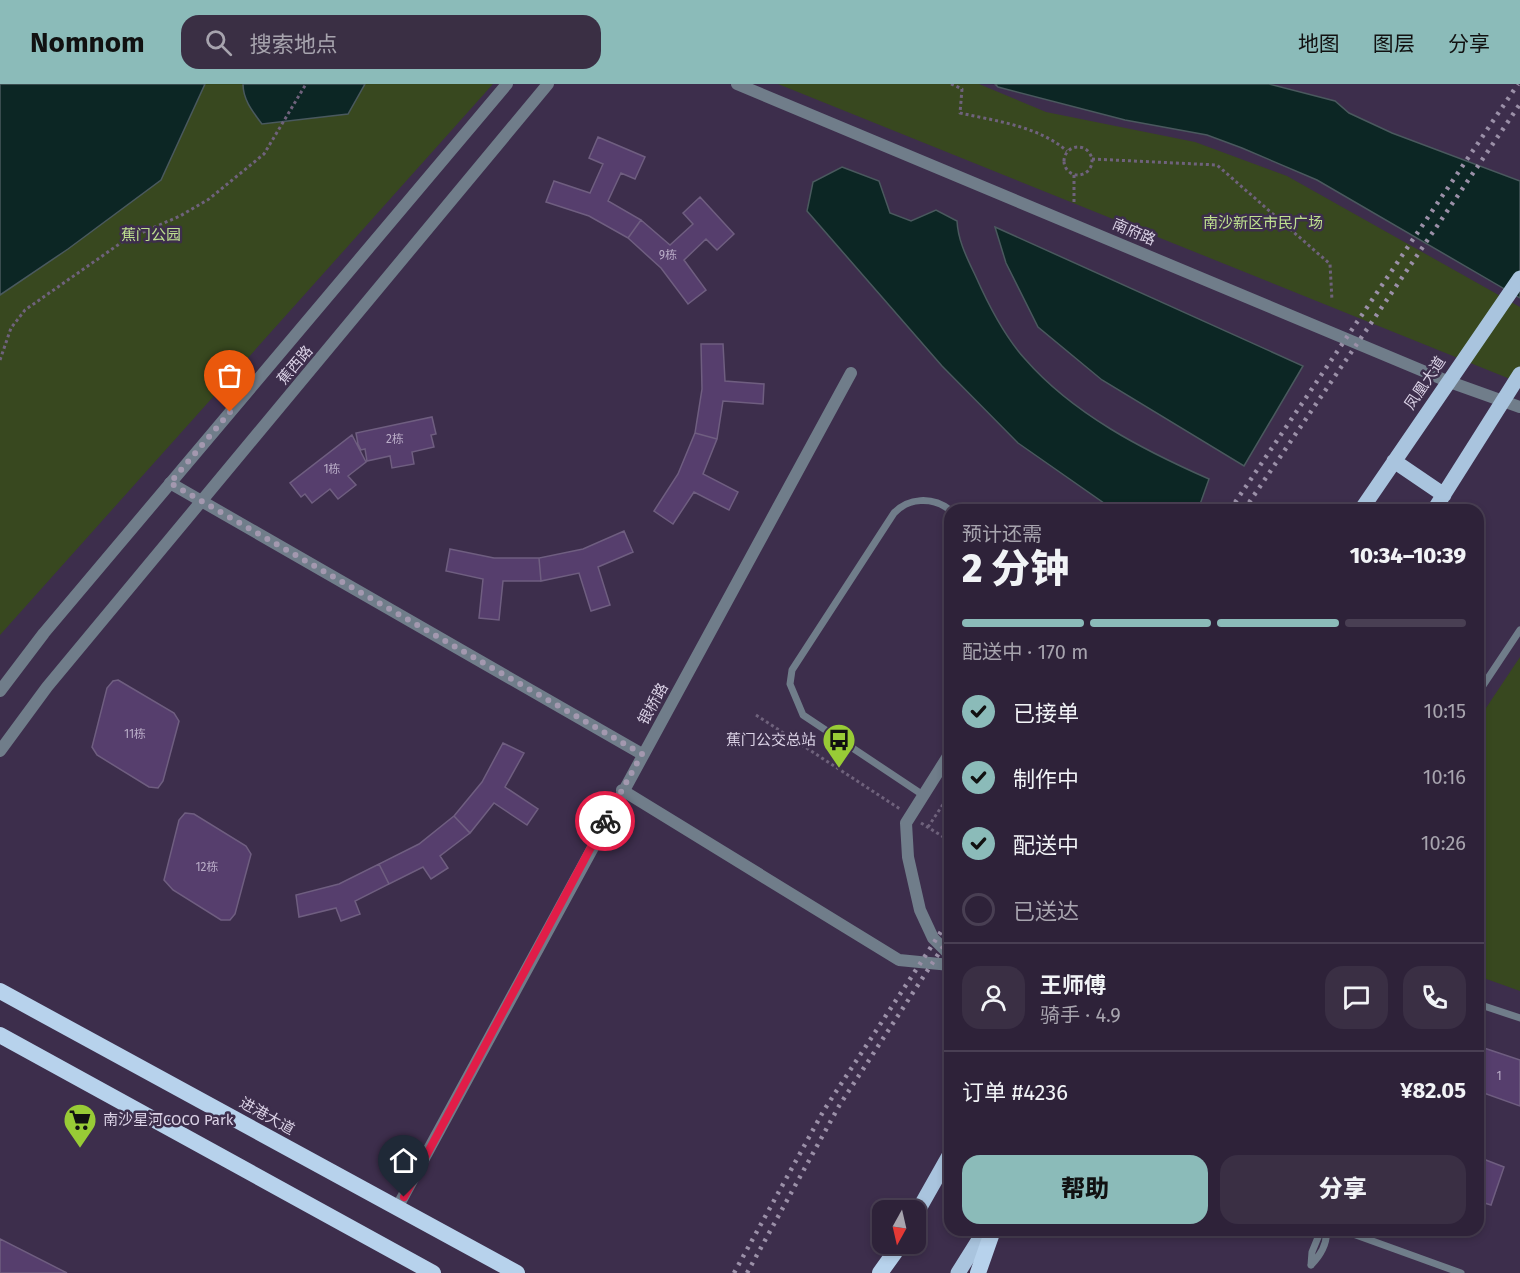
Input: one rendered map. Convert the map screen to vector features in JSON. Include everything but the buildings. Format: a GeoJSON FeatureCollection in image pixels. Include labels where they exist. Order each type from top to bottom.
{"type":"FeatureCollection","features":[{"type":"Feature","properties":{"kind":"highway","name":"进港大道"},"geometry":{"type":"LineString","coordinates":[[0,991],[517,1273]]}},
{"type":"Feature","properties":{"kind":"highway"},"geometry":{"type":"LineString","coordinates":[[0,1035],[433,1273]]}},
{"type":"Feature","properties":{"kind":"highway"},"geometry":{"type":"LineString","coordinates":[[978,1273],[991,1236]]}},
{"type":"Feature","properties":{"kind":"highway"},"geometry":{"type":"LineString","coordinates":[[882,1273],[894,1254]]}},
{"type":"Feature","properties":{"kind":"main road","name":"凤凰大道"},"geometry":{"type":"LineString","coordinates":[[1365,504],[1447,381],[1520,278]]}},
{"type":"Feature","properties":{"kind":"main road"},"geometry":{"type":"LineString","coordinates":[[1438,504],[1520,374]]}},
{"type":"Feature","properties":{"kind":"main road"},"geometry":{"type":"LineString","coordinates":[[1394,461],[1444,495]]}},
{"type":"Feature","properties":{"kind":"main road"},"geometry":{"type":"LineString","coordinates":[[924,1200],[944,1165]]}},
{"type":"Feature","properties":{"kind":"main road"},"geometry":{"type":"LineString","coordinates":[[958,1273],[981,1236]]}},
{"type":"Feature","properties":{"kind":"street","name":"蕉西路"},"geometry":{"type":"LineString","coordinates":[[0,691],[44,633],[507,84]]}},
{"type":"Feature","properties":{"kind":"street","name":"蕉西路"},"geometry":{"type":"LineString","coordinates":[[0,751],[47,687],[548,84]]}},
{"type":"Feature","properties":{"kind":"street","name":"南府路"},"geometry":{"type":"LineString","coordinates":[[737,84],[1447,381],[1520,407]]}},
{"type":"Feature","properties":{"kind":"street","name":"银桥路"},"geometry":{"type":"LineString","coordinates":[[398,1208],[622,790],[851,373]]}},
{"type":"Feature","properties":{"kind":"street"},"geometry":{"type":"LineString","coordinates":[[170,483],[642,754]]}},
{"type":"Feature","properties":{"kind":"street"},"geometry":{"type":"LineString","coordinates":[[944,762],[906,823],[908,857],[920,910],[933,938],[944,949]]}},
{"type":"Feature","properties":{"kind":"street"},"geometry":{"type":"LineString","coordinates":[[622,790],[899,960],[944,964]]}},
{"type":"Feature","properties":{"kind":"lane"},"geometry":{"type":"LineString","coordinates":[[923,795],[803,715],[790,684],[792,670],[894,513],[903,504],[914,501],[936,503],[944,507]]}},
{"type":"Feature","properties":{"kind":"lane"},"geometry":{"type":"LineString","coordinates":[[1484,684],[1520,630]]}},
{"type":"Feature","properties":{"kind":"lane"},"geometry":{"type":"LineString","coordinates":[[1484,1006],[1520,1018]]}},
{"type":"Feature","properties":{"kind":"lane"},"geometry":{"type":"LineString","coordinates":[[1319,1236],[1312,1252],[1311,1265],[1320,1256],[1327,1236]]}},
{"type":"Feature","properties":{"kind":"lane"},"geometry":{"type":"LineString","coordinates":[[1359,1236],[1461,1273]]}},
{"type":"Feature","properties":{"kind":"path"},"geometry":{"type":"LineString","coordinates":[[0,360],[11,328],[25,310],[125,240],[180,216],[215,194],[264,154],[306,84]]}},
{"type":"Feature","properties":{"kind":"path"},"geometry":{"type":"LineString","coordinates":[[951,84],[962,89],[960,114],[1013,125],[1055,141],[1067,152]]}},
{"type":"Feature","properties":{"kind":"path"},"geometry":{"type":"LineString","coordinates":[[1074,203],[1074,175],[1064,165],[1067,152],[1075,147],[1084,148],[1092,159]]}},
{"type":"Feature","properties":{"kind":"path"},"geometry":{"type":"LineString","coordinates":[[1074,175],[1087,172],[1092,159]]}},
{"type":"Feature","properties":{"kind":"path"},"geometry":{"type":"LineString","coordinates":[[1092,159],[1217,165],[1330,264],[1332,300]]}},
{"type":"Feature","properties":{"kind":"path"},"geometry":{"type":"LineString","coordinates":[[756,716],[944,837]]}},
{"type":"Feature","properties":{"kind":"path"},"geometry":{"type":"LineString","coordinates":[[928,827],[944,803]]}},
{"type":"Feature","properties":{"kind":"green space","name":"蕉门公园"},"geometry":{"type":"Polygon","coordinates":[[[0,84],[493,84],[0,635],[0,84]]]}},
{"type":"Feature","properties":{"kind":"green space","name":"南沙新区市民广场"},"geometry":{"type":"Polygon","coordinates":[[[778,84],[979,84],[1046,112],[1195,142],[1287,176],[1520,307],[1520,383],[778,84]]]}},
{"type":"Feature","properties":{"kind":"green space"},"geometry":{"type":"Polygon","coordinates":[[[1520,657],[1520,991],[1484,978],[1484,711],[1520,657]]]}},
{"type":"Feature","properties":{"kind":"shaded area"},"geometry":{"type":"Polygon","coordinates":[[[0,84],[205,84],[161,180],[68,249],[0,295],[0,84]]]}},
{"type":"Feature","properties":{"kind":"shaded area"},"geometry":{"type":"Polygon","coordinates":[[[243,84],[365,84],[348,114],[262,124],[247,101],[243,84]]]}},
{"type":"Feature","properties":{"kind":"shaded area"},"geometry":{"type":"Polygon","coordinates":[[[995,84],[1269,84],[1335,101],[1349,113],[1392,133],[1520,181],[1520,298],[1317,180],[1242,148],[1207,135],[1125,120],[998,87],[995,84]]]}},
{"type":"Feature","properties":{"kind":"shaded area"},"geometry":{"type":"Polygon","coordinates":[[[842,167],[879,181],[890,213],[911,221],[936,210],[957,221],[964,249],[997,320],[1025,359],[1065,397],[1110,429],[1159,456],[1209,479],[1200,504],[1105,504],[1018,443],[942,366],[807,211],[813,182],[842,167]]]}},
{"type":"Feature","properties":{"kind":"shaded area"},"geometry":{"type":"Polygon","coordinates":[[[995,227],[1303,366],[1244,466],[1102,380],[1038,327],[1006,263],[995,227]]]}},
{"type":"Feature","properties":{"kind":"railway"},"geometry":{"type":"LineString","coordinates":[[1234,504],[1518,84]]}},
{"type":"Feature","properties":{"kind":"railway"},"geometry":{"type":"LineString","coordinates":[[1248,504],[1520,104]]}},
{"type":"Feature","properties":{"kind":"railway"},"geometry":{"type":"LineString","coordinates":[[734,1273],[824,1110],[944,927]]}},
{"type":"Feature","properties":{"kind":"railway"},"geometry":{"type":"LineString","coordinates":[[747,1273],[839,1106],[944,945]]}},
{"type":"Feature","properties":{"kind":"way so far"},"geometry":{"type":"LineString","coordinates":[[230,412],[170,483],[642,754],[605,821]]}},
{"type":"Feature","properties":{"kind":"place","name":"蕉门公交总站"},"geometry":{"type":"Point","coordinates":[839,769]}},
{"type":"Feature","properties":{"kind":"place","name":"南沙星河COCO Park"},"geometry":{"type":"Point","coordinates":[80,1149]}},
{"type":"Feature","properties":{"kind":"route"},"geometry":{"type":"LineString","coordinates":[[404,1197],[605,821]]}}]}
